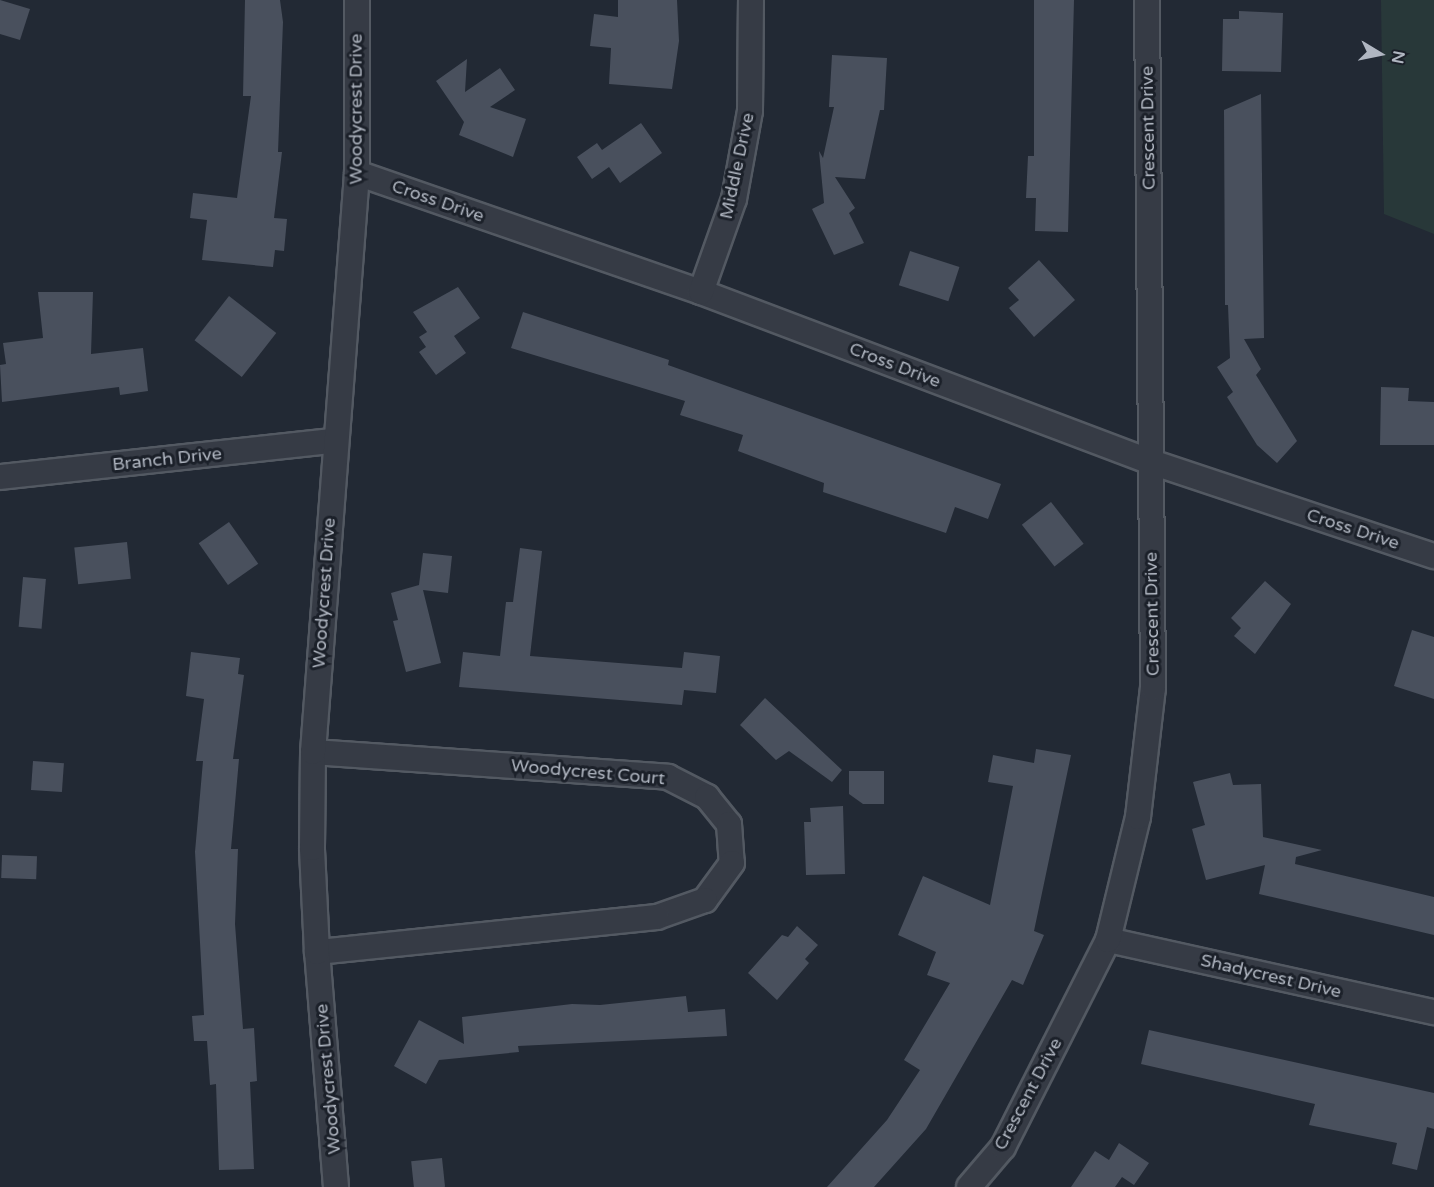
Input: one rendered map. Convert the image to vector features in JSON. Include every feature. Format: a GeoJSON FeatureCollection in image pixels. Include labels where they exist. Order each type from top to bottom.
{"type":"FeatureCollection","features":[{"type":"Feature","properties":{"kind":"street","name":"Woodycrest Drive"},"geometry":{"type":"LineString","coordinates":[[336,1187],[317,952],[312,848],[313,752],[334,441],[357,173],[357,0]]}},
{"type":"Feature","properties":{"kind":"street","name":"Middle Drive"},"geometry":{"type":"LineString","coordinates":[[701,292],[734,199],[750,111],[751,0]]}},
{"type":"Feature","properties":{"kind":"street","name":"Crescent Drive"},"geometry":{"type":"LineString","coordinates":[[969,1187],[1003,1147],[1108,940],[1138,817],[1153,688],[1147,0]]}},
{"type":"Feature","properties":{"kind":"street","name":"Cross Drive"},"geometry":{"type":"LineString","coordinates":[[357,173],[701,292],[1151,462],[1434,556]]}},
{"type":"Feature","properties":{"kind":"street","name":"Branch Drive"},"geometry":{"type":"LineString","coordinates":[[0,477],[334,441]]}},
{"type":"Feature","properties":{"kind":"street","name":"Woodycrest Court"},"geometry":{"type":"LineString","coordinates":[[313,752],[668,777],[707,797],[729,824],[732,863],[705,900],[657,917],[317,952]]}},
{"type":"Feature","properties":{"kind":"street","name":"Shadycrest Drive"},"geometry":{"type":"LineString","coordinates":[[1108,940],[1434,1012]]}},
{"type":"Feature","properties":{"kind":"shaded area"},"geometry":{"type":"Polygon","coordinates":[[[1381,0],[1434,0],[1434,234],[1384,214],[1381,0]]]}},
{"type":"Feature","properties":{"kind":"building"},"geometry":{"type":"Polygon","coordinates":[[[0,0],[30,9],[20,40],[0,34],[0,0]]]}},
{"type":"Feature","properties":{"kind":"building"},"geometry":{"type":"Polygon","coordinates":[[[245,0],[280,0],[283,22],[278,152],[282,152],[274,218],[287,219],[284,251],[275,250],[273,267],[202,260],[207,220],[190,218],[193,193],[237,198],[251,96],[243,96],[245,0]]]}},
{"type":"Feature","properties":{"kind":"building"},"geometry":{"type":"Polygon","coordinates":[[[618,0],[677,0],[679,41],[672,89],[609,84],[611,48],[590,46],[594,14],[618,17],[618,0]]]}},
{"type":"Feature","properties":{"kind":"building"},"geometry":{"type":"Polygon","coordinates":[[[1034,0],[1074,0],[1068,232],[1035,231],[1036,198],[1026,198],[1028,156],[1034,156],[1034,0]]]}},
{"type":"Feature","properties":{"kind":"building"},"geometry":{"type":"Polygon","coordinates":[[[1239,11],[1283,13],[1281,72],[1222,71],[1223,19],[1239,19],[1239,11]]]}},
{"type":"Feature","properties":{"kind":"building"},"geometry":{"type":"Polygon","coordinates":[[[832,55],[887,58],[884,110],[880,110],[865,179],[835,177],[855,208],[849,213],[864,243],[834,255],[812,209],[824,203],[819,151],[823,158],[834,107],[829,107],[832,55]]]}},
{"type":"Feature","properties":{"kind":"building"},"geometry":{"type":"Polygon","coordinates":[[[467,59],[465,92],[500,68],[515,90],[490,107],[526,119],[513,157],[459,135],[464,122],[436,81],[467,59]]]}},
{"type":"Feature","properties":{"kind":"building"},"geometry":{"type":"Polygon","coordinates":[[[1261,94],[1264,338],[1244,339],[1261,369],[1256,375],[1297,441],[1277,463],[1257,445],[1227,397],[1233,392],[1217,367],[1230,358],[1228,305],[1225,305],[1224,110],[1261,94]]]}},
{"type":"Feature","properties":{"kind":"building"},"geometry":{"type":"Polygon","coordinates":[[[641,123],[662,153],[620,183],[609,167],[592,179],[577,157],[597,143],[602,150],[641,123]]]}},
{"type":"Feature","properties":{"kind":"building"},"geometry":{"type":"Polygon","coordinates":[[[910,251],[959,267],[948,301],[899,285],[910,251]]]}},
{"type":"Feature","properties":{"kind":"building"},"geometry":{"type":"Polygon","coordinates":[[[1039,260],[1075,300],[1034,337],[1009,308],[1019,300],[1008,288],[1039,260]]]}},
{"type":"Feature","properties":{"kind":"building"},"geometry":{"type":"Polygon","coordinates":[[[458,287],[480,318],[454,336],[466,353],[436,375],[419,352],[426,347],[419,337],[427,332],[413,312],[458,287]]]}},
{"type":"Feature","properties":{"kind":"building"},"geometry":{"type":"Polygon","coordinates":[[[38,292],[93,292],[91,354],[143,348],[148,391],[120,395],[119,387],[2,402],[0,365],[6,364],[3,343],[43,338],[38,292]]]}},
{"type":"Feature","properties":{"kind":"building"},"geometry":{"type":"Polygon","coordinates":[[[229,296],[276,333],[242,377],[195,340],[229,296]]]}},
{"type":"Feature","properties":{"kind":"building"},"geometry":{"type":"Polygon","coordinates":[[[523,312],[669,360],[668,365],[1001,484],[988,519],[955,507],[946,533],[823,492],[824,483],[738,451],[743,435],[680,415],[685,401],[511,348],[523,312]]]}},
{"type":"Feature","properties":{"kind":"building"},"geometry":{"type":"Polygon","coordinates":[[[1381,387],[1409,388],[1408,401],[1434,402],[1434,445],[1380,445],[1381,387]]]}},
{"type":"Feature","properties":{"kind":"building"},"geometry":{"type":"Polygon","coordinates":[[[1051,502],[1084,544],[1054,567],[1022,525],[1051,502]]]}},
{"type":"Feature","properties":{"kind":"building"},"geometry":{"type":"Polygon","coordinates":[[[229,522],[258,564],[228,585],[199,543],[229,522]]]}},
{"type":"Feature","properties":{"kind":"building"},"geometry":{"type":"Polygon","coordinates":[[[127,542],[131,579],[78,584],[74,548],[127,542]]]}},
{"type":"Feature","properties":{"kind":"building"},"geometry":{"type":"Polygon","coordinates":[[[520,548],[542,551],[530,656],[682,668],[684,652],[720,656],[716,693],[684,690],[682,705],[459,687],[463,652],[500,656],[506,602],[513,602],[520,548]]]}},
{"type":"Feature","properties":{"kind":"building"},"geometry":{"type":"Polygon","coordinates":[[[423,553],[452,556],[448,593],[423,590],[441,663],[406,672],[393,621],[398,620],[391,593],[419,585],[423,553]]]}},
{"type":"Feature","properties":{"kind":"building"},"geometry":{"type":"Polygon","coordinates":[[[23,577],[46,579],[42,629],[19,627],[23,577]]]}},
{"type":"Feature","properties":{"kind":"building"},"geometry":{"type":"Polygon","coordinates":[[[1265,581],[1291,604],[1255,654],[1234,636],[1241,628],[1231,618],[1265,581]]]}},
{"type":"Feature","properties":{"kind":"building"},"geometry":{"type":"Polygon","coordinates":[[[1412,630],[1434,637],[1434,699],[1394,686],[1412,630]]]}},
{"type":"Feature","properties":{"kind":"building"},"geometry":{"type":"Polygon","coordinates":[[[191,652],[240,658],[238,674],[244,675],[233,759],[239,759],[231,849],[238,849],[235,924],[243,1029],[254,1028],[257,1081],[250,1082],[254,1169],[219,1170],[216,1084],[210,1085],[207,1041],[194,1041],[192,1016],[204,1015],[195,852],[203,761],[196,761],[204,699],[186,696],[191,652]]]}},
{"type":"Feature","properties":{"kind":"building"},"geometry":{"type":"Polygon","coordinates":[[[765,698],[842,770],[832,782],[789,751],[776,760],[740,725],[765,698]]]}},
{"type":"Feature","properties":{"kind":"building"},"geometry":{"type":"Polygon","coordinates":[[[1036,749],[1071,755],[1034,931],[1044,935],[1023,985],[1012,980],[926,1129],[874,1187],[827,1187],[887,1120],[920,1070],[904,1060],[950,983],[927,975],[936,952],[898,935],[923,876],[990,905],[1013,786],[988,782],[993,755],[1034,763],[1036,749]]]}},
{"type":"Feature","properties":{"kind":"building"},"geometry":{"type":"Polygon","coordinates":[[[33,761],[64,763],[62,792],[31,790],[33,761]]]}},
{"type":"Feature","properties":{"kind":"building"},"geometry":{"type":"Polygon","coordinates":[[[849,771],[884,771],[884,804],[863,804],[849,794],[849,771]]]}},
{"type":"Feature","properties":{"kind":"building"},"geometry":{"type":"Polygon","coordinates":[[[1230,773],[1233,785],[1261,784],[1263,837],[1322,850],[1296,857],[1295,864],[1434,897],[1434,935],[1259,894],[1265,865],[1206,880],[1192,829],[1205,825],[1193,782],[1230,773]]]}},
{"type":"Feature","properties":{"kind":"building"},"geometry":{"type":"Polygon","coordinates":[[[843,806],[845,874],[806,875],[804,822],[811,822],[810,808],[843,806]]]}},
{"type":"Feature","properties":{"kind":"building"},"geometry":{"type":"Polygon","coordinates":[[[2,855],[37,856],[36,879],[1,878],[2,855]]]}},
{"type":"Feature","properties":{"kind":"building"},"geometry":{"type":"Polygon","coordinates":[[[797,926],[818,945],[805,959],[809,963],[777,1000],[748,973],[782,935],[788,937],[797,926]]]}},
{"type":"Feature","properties":{"kind":"building"},"geometry":{"type":"Polygon","coordinates":[[[686,996],[688,1012],[725,1009],[727,1036],[518,1046],[519,1052],[439,1060],[426,1084],[394,1066],[419,1020],[464,1044],[462,1017],[572,1004],[600,1005],[686,996]]]}},
{"type":"Feature","properties":{"kind":"building"},"geometry":{"type":"Polygon","coordinates":[[[1149,1030],[1434,1093],[1434,1129],[1427,1127],[1417,1170],[1392,1164],[1397,1143],[1309,1125],[1315,1104],[1141,1064],[1149,1030]]]}},
{"type":"Feature","properties":{"kind":"building"},"geometry":{"type":"Polygon","coordinates":[[[1119,1143],[1149,1163],[1134,1185],[1122,1177],[1115,1187],[1071,1187],[1095,1151],[1109,1160],[1119,1143]]]}},
{"type":"Feature","properties":{"kind":"building"},"geometry":{"type":"Polygon","coordinates":[[[442,1158],[445,1187],[414,1187],[411,1161],[442,1158]]]}}]}
